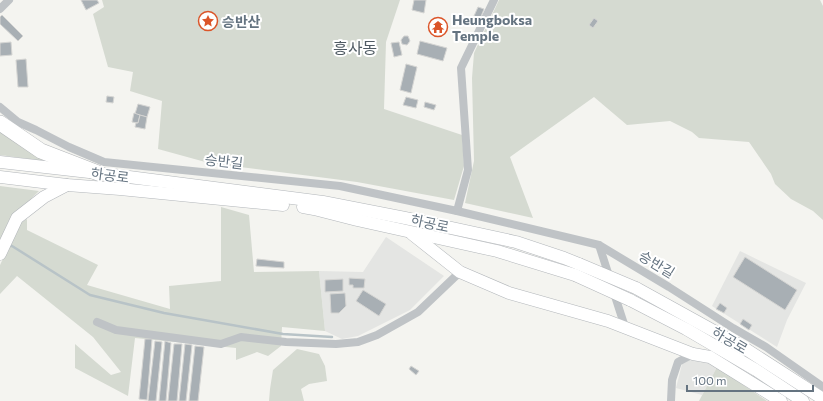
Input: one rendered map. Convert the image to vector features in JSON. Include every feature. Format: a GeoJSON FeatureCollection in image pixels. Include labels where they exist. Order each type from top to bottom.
{"type":"FeatureCollection","features":[{"type":"Feature","properties":{"kind":"highway"},"geometry":{"type":"LineString","coordinates":[[0,123],[41,151],[98,173]]}},
{"type":"Feature","properties":{"kind":"street"},"geometry":{"type":"LineString","coordinates":[[0,9],[9,0]]}},
{"type":"Feature","properties":{"kind":"street"},"geometry":{"type":"LineString","coordinates":[[457,211],[468,170],[460,68],[494,0]]}},
{"type":"Feature","properties":{"kind":"street","name":"승반길"},"geometry":{"type":"LineString","coordinates":[[0,107],[18,122],[104,162],[340,186],[457,211],[599,246],[766,347],[823,387]]}},
{"type":"Feature","properties":{"kind":"street","name":"하공로"},"geometry":{"type":"LineString","coordinates":[[0,162],[323,202],[516,242],[564,258],[577,270],[737,358],[803,401]]}},
{"type":"Feature","properties":{"kind":"street","name":"하공로"},"geometry":{"type":"LineString","coordinates":[[0,177],[67,186],[120,189],[280,204],[314,209],[577,270],[636,288],[742,346],[823,399]]}},
{"type":"Feature","properties":{"kind":"street"},"geometry":{"type":"LineString","coordinates":[[0,254],[17,218],[44,197],[67,186]]}},
{"type":"Feature","properties":{"kind":"street"},"geometry":{"type":"LineString","coordinates":[[410,232],[460,272],[510,294],[608,321],[693,354],[710,357],[781,401]]}},
{"type":"Feature","properties":{"kind":"street"},"geometry":{"type":"LineString","coordinates":[[599,246],[625,328]]}},
{"type":"Feature","properties":{"kind":"street"},"geometry":{"type":"LineString","coordinates":[[97,322],[116,330],[221,344],[241,337],[294,343],[336,344],[358,342],[377,334],[418,312],[460,272]]}},
{"type":"Feature","properties":{"kind":"street"},"geometry":{"type":"LineString","coordinates":[[671,401],[672,380],[678,362],[693,354]]}},
{"type":"Feature","properties":{"kind":"shaded area"},"geometry":{"type":"Polygon","coordinates":[[[102,0],[400,0],[386,42],[384,109],[462,135],[464,166],[454,200],[357,182],[209,163],[158,149],[162,101],[130,91],[133,72],[108,67],[93,14],[104,7],[102,0]]]}},
{"type":"Feature","properties":{"kind":"shaded area"},"geometry":{"type":"Polygon","coordinates":[[[499,0],[820,0],[823,6],[823,220],[813,211],[791,199],[775,184],[771,174],[749,142],[699,138],[692,132],[670,121],[627,125],[594,97],[510,157],[533,218],[465,203],[474,161],[472,78],[474,53],[499,0]]]}},
{"type":"Feature","properties":{"kind":"shaded area"},"geometry":{"type":"Polygon","coordinates":[[[0,130],[58,163],[0,155],[0,130]]]}},
{"type":"Feature","properties":{"kind":"shaded area"},"geometry":{"type":"Polygon","coordinates":[[[0,186],[39,191],[9,221],[0,240],[0,186]]]}},
{"type":"Feature","properties":{"kind":"shaded area"},"geometry":{"type":"Polygon","coordinates":[[[221,207],[249,215],[254,272],[319,271],[325,331],[282,327],[281,346],[268,356],[257,352],[236,360],[236,348],[135,338],[128,396],[75,368],[75,344],[111,375],[121,372],[93,337],[17,276],[0,294],[0,265],[20,223],[27,219],[27,230],[98,265],[87,285],[170,309],[169,286],[221,281],[221,207]]]}},
{"type":"Feature","properties":{"kind":"shaded area"},"geometry":{"type":"Polygon","coordinates":[[[386,237],[444,276],[410,310],[358,336],[342,339],[325,331],[319,271],[363,272],[386,237]]]}},
{"type":"Feature","properties":{"kind":"shaded area"},"geometry":{"type":"Polygon","coordinates":[[[740,251],[806,283],[787,320],[777,347],[712,306],[740,251]]]}},
{"type":"Feature","properties":{"kind":"shaded area"},"geometry":{"type":"Polygon","coordinates":[[[297,349],[319,354],[325,366],[327,381],[309,384],[301,389],[304,401],[269,401],[273,370],[297,349]]]}},
{"type":"Feature","properties":{"kind":"shaded area"},"geometry":{"type":"Polygon","coordinates":[[[693,358],[707,360],[717,367],[702,395],[676,388],[682,364],[693,358]]]}},
{"type":"Feature","properties":{"kind":"shaded area"},"geometry":{"type":"Polygon","coordinates":[[[717,367],[767,401],[699,401],[717,367]]]}},
{"type":"Feature","properties":{"kind":"building"},"geometry":{"type":"Polygon","coordinates":[[[81,0],[97,0],[99,3],[86,10],[81,0]]]}},
{"type":"Feature","properties":{"kind":"building"},"geometry":{"type":"Polygon","coordinates":[[[414,0],[426,0],[424,13],[412,10],[414,0]]]}},
{"type":"Feature","properties":{"kind":"building"},"geometry":{"type":"Polygon","coordinates":[[[478,7],[484,9],[480,19],[474,16],[478,7]]]}},
{"type":"Feature","properties":{"kind":"building"},"geometry":{"type":"Polygon","coordinates":[[[2,15],[23,36],[18,41],[0,24],[0,17],[2,15]]]}},
{"type":"Feature","properties":{"kind":"building"},"geometry":{"type":"Polygon","coordinates":[[[594,18],[598,21],[593,28],[589,25],[594,18]]]}},
{"type":"Feature","properties":{"kind":"building"},"geometry":{"type":"Polygon","coordinates":[[[404,36],[408,36],[410,41],[407,45],[402,44],[401,40],[404,36]]]}},
{"type":"Feature","properties":{"kind":"building"},"geometry":{"type":"Polygon","coordinates":[[[420,41],[447,48],[443,61],[417,54],[420,41]]]}},
{"type":"Feature","properties":{"kind":"building"},"geometry":{"type":"Polygon","coordinates":[[[11,42],[12,55],[0,56],[0,43],[11,42]]]}},
{"type":"Feature","properties":{"kind":"building"},"geometry":{"type":"Polygon","coordinates":[[[399,42],[402,55],[394,57],[391,43],[399,42]]]}},
{"type":"Feature","properties":{"kind":"building"},"geometry":{"type":"Polygon","coordinates":[[[26,59],[28,87],[18,87],[16,60],[26,59]]]}},
{"type":"Feature","properties":{"kind":"building"},"geometry":{"type":"Polygon","coordinates":[[[406,64],[417,67],[411,93],[400,90],[406,64]]]}},
{"type":"Feature","properties":{"kind":"building"},"geometry":{"type":"Polygon","coordinates":[[[107,96],[114,97],[113,103],[106,102],[107,96]]]}},
{"type":"Feature","properties":{"kind":"building"},"geometry":{"type":"Polygon","coordinates":[[[406,97],[418,100],[416,108],[403,105],[406,97]]]}},
{"type":"Feature","properties":{"kind":"building"},"geometry":{"type":"Polygon","coordinates":[[[425,102],[436,105],[434,110],[424,107],[425,102]]]}},
{"type":"Feature","properties":{"kind":"building"},"geometry":{"type":"Polygon","coordinates":[[[138,104],[150,107],[147,117],[135,114],[138,104]]]}},
{"type":"Feature","properties":{"kind":"building"},"geometry":{"type":"Polygon","coordinates":[[[134,113],[140,115],[138,123],[132,122],[134,113]]]}},
{"type":"Feature","properties":{"kind":"building"},"geometry":{"type":"Polygon","coordinates":[[[140,115],[147,117],[145,129],[135,127],[136,123],[138,123],[140,115]]]}},
{"type":"Feature","properties":{"kind":"building"},"geometry":{"type":"Polygon","coordinates":[[[745,257],[797,290],[785,310],[733,277],[745,257]]]}},
{"type":"Feature","properties":{"kind":"building"},"geometry":{"type":"Polygon","coordinates":[[[257,259],[284,262],[284,268],[256,266],[257,259]]]}},
{"type":"Feature","properties":{"kind":"building"},"geometry":{"type":"Polygon","coordinates":[[[349,278],[365,279],[364,288],[353,288],[353,285],[349,285],[349,278]]]}},
{"type":"Feature","properties":{"kind":"building"},"geometry":{"type":"Polygon","coordinates":[[[343,279],[343,291],[325,292],[325,280],[343,279]]]}},
{"type":"Feature","properties":{"kind":"building"},"geometry":{"type":"Polygon","coordinates":[[[363,290],[386,304],[379,316],[356,301],[363,290]]]}},
{"type":"Feature","properties":{"kind":"building"},"geometry":{"type":"Polygon","coordinates":[[[345,293],[346,306],[339,313],[331,313],[330,294],[345,293]]]}},
{"type":"Feature","properties":{"kind":"building"},"geometry":{"type":"Polygon","coordinates":[[[720,303],[727,308],[724,313],[716,309],[720,303]]]}},
{"type":"Feature","properties":{"kind":"building"},"geometry":{"type":"Polygon","coordinates":[[[743,319],[752,325],[749,330],[740,324],[743,319]]]}},
{"type":"Feature","properties":{"kind":"building"},"geometry":{"type":"Polygon","coordinates":[[[145,339],[152,339],[147,400],[139,399],[145,339]]]}},
{"type":"Feature","properties":{"kind":"building"},"geometry":{"type":"Polygon","coordinates":[[[155,341],[162,342],[156,401],[148,401],[155,341]]]}},
{"type":"Feature","properties":{"kind":"building"},"geometry":{"type":"Polygon","coordinates":[[[165,341],[171,343],[166,401],[159,401],[165,341]]]}},
{"type":"Feature","properties":{"kind":"building"},"geometry":{"type":"Polygon","coordinates":[[[174,344],[182,344],[177,401],[168,401],[174,344]]]}},
{"type":"Feature","properties":{"kind":"building"},"geometry":{"type":"Polygon","coordinates":[[[185,344],[192,345],[186,401],[179,401],[185,344]]]}},
{"type":"Feature","properties":{"kind":"building"},"geometry":{"type":"Polygon","coordinates":[[[195,346],[204,347],[198,401],[189,401],[195,346]]]}},
{"type":"Feature","properties":{"kind":"building"},"geometry":{"type":"Polygon","coordinates":[[[411,366],[419,371],[416,375],[409,369],[411,366]]]}},
{"type":"Feature","properties":{"kind":"waterway"},"geometry":{"type":"LineString","coordinates":[[9,246],[12,246],[90,295],[164,313],[283,334],[332,337]]}},
{"type":"Feature","properties":{"kind":"place","name":"승반산"},"geometry":{"type":"Point","coordinates":[208,21]}},
{"type":"Feature","properties":{"kind":"place","name":"Heungboksa Temple"},"geometry":{"type":"Point","coordinates":[438,27]}},
{"type":"Feature","properties":{"kind":"district","name":"흥사동"},"geometry":{"type":"Point","coordinates":[355,47]}}]}
